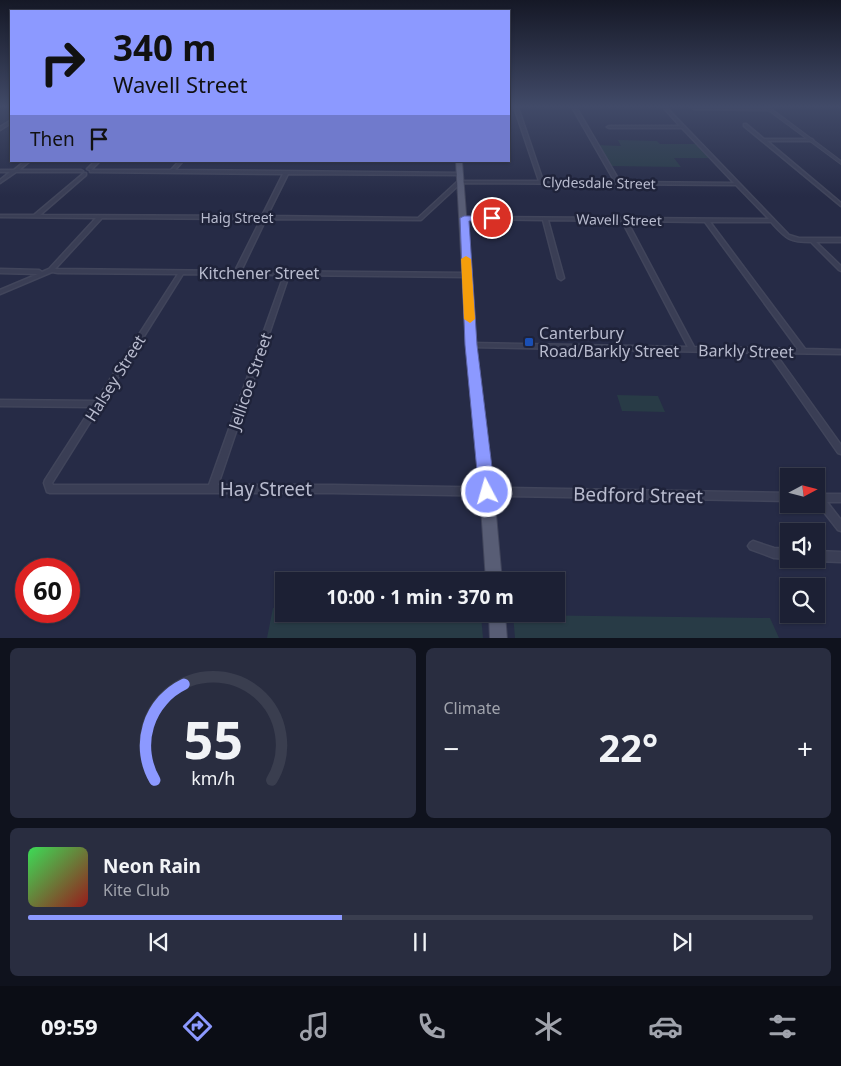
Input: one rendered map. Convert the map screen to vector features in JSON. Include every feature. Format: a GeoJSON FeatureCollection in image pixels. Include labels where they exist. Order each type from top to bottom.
{"type":"FeatureCollection","features":[{"type":"Feature","properties":{"kind":"main road"},"geometry":{"type":"LineString","coordinates":[[459,162],[471,345],[487,492],[493,572]]}},
{"type":"Feature","properties":{"kind":"main road"},"geometry":{"type":"LineString","coordinates":[[498,622],[499,638]]}},
{"type":"Feature","properties":{"kind":"street"},"geometry":{"type":"LineString","coordinates":[[526,137],[541,182]]}},
{"type":"Feature","properties":{"kind":"street"},"geometry":{"type":"LineString","coordinates":[[591,137],[618,183]]}},
{"type":"Feature","properties":{"kind":"street"},"geometry":{"type":"LineString","coordinates":[[692,137],[787,236],[794,239],[841,240]]}},
{"type":"Feature","properties":{"kind":"street"},"geometry":{"type":"LineString","coordinates":[[759,137],[841,205]]}},
{"type":"Feature","properties":{"kind":"street"},"geometry":{"type":"LineString","coordinates":[[807,137],[841,162]]}},
{"type":"Feature","properties":{"kind":"street"},"geometry":{"type":"LineString","coordinates":[[763,140],[811,140]]}},
{"type":"Feature","properties":{"kind":"street"},"geometry":{"type":"LineString","coordinates":[[0,182],[27,162]]}},
{"type":"Feature","properties":{"kind":"street"},"geometry":{"type":"LineString","coordinates":[[0,171],[82,172],[90,170],[97,162]]}},
{"type":"Feature","properties":{"kind":"street"},"geometry":{"type":"LineString","coordinates":[[172,172],[180,162]]}},
{"type":"Feature","properties":{"kind":"street","name":"Clydesdale Street"},"geometry":{"type":"LineString","coordinates":[[90,170],[286,173],[541,182],[738,184]]}},
{"type":"Feature","properties":{"kind":"street"},"geometry":{"type":"LineString","coordinates":[[36,216],[82,172]]}},
{"type":"Feature","properties":{"kind":"street"},"geometry":{"type":"LineString","coordinates":[[237,273],[286,173]]}},
{"type":"Feature","properties":{"kind":"street","name":"Haig Street"},"geometry":{"type":"LineString","coordinates":[[0,216],[418,219],[460,178]]}},
{"type":"Feature","properties":{"kind":"street"},"geometry":{"type":"LineString","coordinates":[[0,292],[51,270],[101,216]]}},
{"type":"Feature","properties":{"kind":"street","name":"Wavell Street"},"geometry":{"type":"LineString","coordinates":[[464,218],[773,222]]}},
{"type":"Feature","properties":{"kind":"street"},"geometry":{"type":"LineString","coordinates":[[545,219],[561,278]]}},
{"type":"Feature","properties":{"kind":"street"},"geometry":{"type":"LineString","coordinates":[[624,220],[692,349]]}},
{"type":"Feature","properties":{"kind":"street"},"geometry":{"type":"LineString","coordinates":[[706,221],[804,352]]}},
{"type":"Feature","properties":{"kind":"street"},"geometry":{"type":"LineString","coordinates":[[812,240],[841,268]]}},
{"type":"Feature","properties":{"kind":"street","name":"Kitchener Street"},"geometry":{"type":"LineString","coordinates":[[51,270],[467,275]]}},
{"type":"Feature","properties":{"kind":"street"},"geometry":{"type":"LineString","coordinates":[[0,271],[39,272],[42,274]]}},
{"type":"Feature","properties":{"kind":"street","name":"Halsey Street"},"geometry":{"type":"LineString","coordinates":[[48,483],[180,273]]}},
{"type":"Feature","properties":{"kind":"street","name":"Jellicoe Street"},"geometry":{"type":"LineString","coordinates":[[212,489],[287,273]]}},
{"type":"Feature","properties":{"kind":"street","name":"Barkly Street"},"geometry":{"type":"LineString","coordinates":[[471,345],[841,352]]}},
{"type":"Feature","properties":{"kind":"street"},"geometry":{"type":"LineString","coordinates":[[770,351],[841,451]]}},
{"type":"Feature","properties":{"kind":"street"},"geometry":{"type":"LineString","coordinates":[[0,403],[98,404]]}},
{"type":"Feature","properties":{"kind":"street","name":"Hay Street"},"geometry":{"type":"LineString","coordinates":[[48,483],[50,488],[487,492]]}},
{"type":"Feature","properties":{"kind":"street","name":"Bedford Street"},"geometry":{"type":"LineString","coordinates":[[487,492],[780,497]]}},
{"type":"Feature","properties":{"kind":"street"},"geometry":{"type":"LineString","coordinates":[[825,498],[841,498]]}},
{"type":"Feature","properties":{"kind":"street"},"geometry":{"type":"LineString","coordinates":[[825,507],[841,527]]}},
{"type":"Feature","properties":{"kind":"street"},"geometry":{"type":"LineString","coordinates":[[752,546],[780,553]]}},
{"type":"Feature","properties":{"kind":"street"},"geometry":{"type":"LineString","coordinates":[[825,556],[841,557]]}},
{"type":"Feature","properties":{"kind":"shaded area"},"geometry":{"type":"Polygon","coordinates":[[[618,140],[657,141],[660,144],[700,144],[712,158],[674,158],[681,167],[608,166],[596,145],[621,146],[618,140]]]}},
{"type":"Feature","properties":{"kind":"shaded area"},"geometry":{"type":"Polygon","coordinates":[[[617,395],[658,396],[665,412],[622,411],[617,395]]]}},
{"type":"Feature","properties":{"kind":"shaded area"},"geometry":{"type":"Polygon","coordinates":[[[273,608],[275,608],[275,622],[482,622],[483,638],[267,638],[273,608]]]}},
{"type":"Feature","properties":{"kind":"shaded area"},"geometry":{"type":"Polygon","coordinates":[[[565,616],[770,618],[779,638],[515,638],[514,622],[565,622],[565,616]]]}},
{"type":"Feature","properties":{"kind":"slow traffic"},"geometry":{"type":"LineString","coordinates":[[466,259],[470,319]]}},
{"type":"Feature","properties":{"kind":"place","name":"Canterbury Road/Barkly Street"},"geometry":{"type":"Point","coordinates":[529,342]}},
{"type":"Feature","properties":{"kind":"route"},"geometry":{"type":"LineString","coordinates":[[487,492],[471,345],[464,218],[492,218]]}}]}
